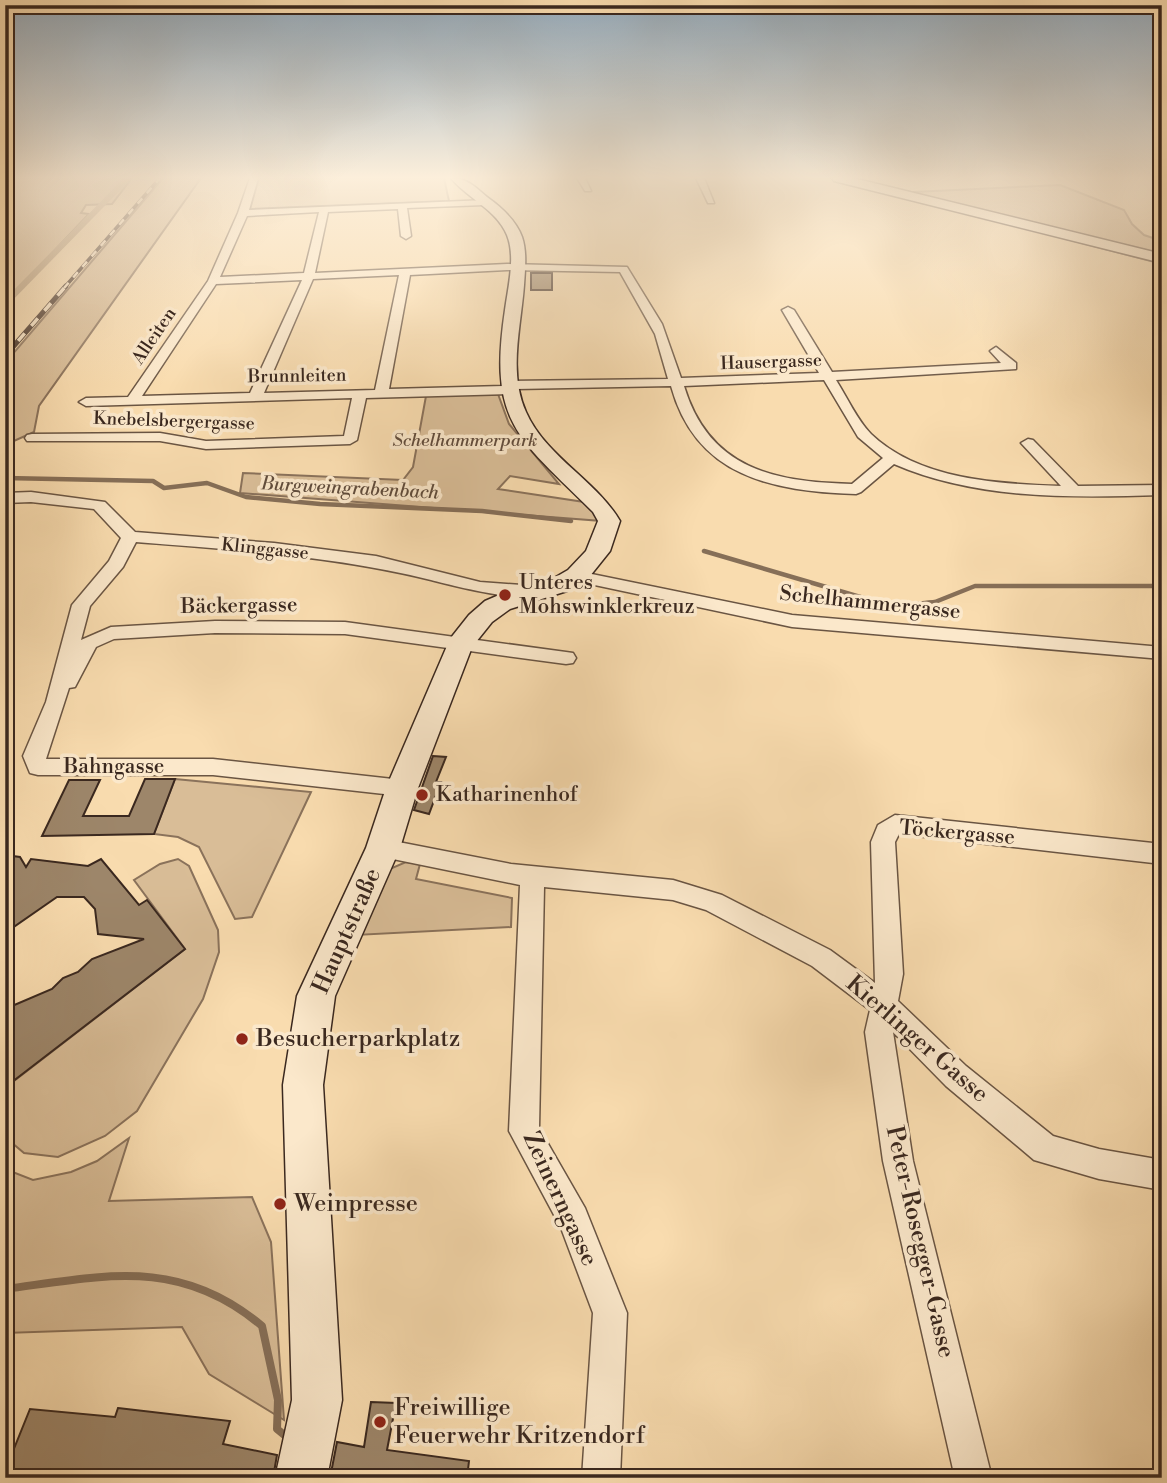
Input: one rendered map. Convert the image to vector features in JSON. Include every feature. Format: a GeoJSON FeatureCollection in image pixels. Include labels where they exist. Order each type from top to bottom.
{"type":"FeatureCollection","features":[{"type":"Feature","properties":{"kind":"main road"},"geometry":{"type":"LineString","coordinates":[[515,247],[517,268],[508,358],[509,387],[523,427],[602,509],[609,521],[606,538],[577,576]]}},
{"type":"Feature","properties":{"kind":"main road"},"geometry":{"type":"LineString","coordinates":[[1115,247],[1162,259]]}},
{"type":"Feature","properties":{"kind":"main road","name":"Hauptstraße"},"geometry":{"type":"LineString","coordinates":[[301,1478],[317,1400],[303,1086],[316,996],[383,848],[402,788],[459,645],[473,625],[499,604],[558,586],[577,576]]}},
{"type":"Feature","properties":{"kind":"street","name":"Alleiten"},"geometry":{"type":"LineString","coordinates":[[133,399],[213,281],[228,247]]}},
{"type":"Feature","properties":{"kind":"street"},"geometry":{"type":"LineString","coordinates":[[256,396],[309,276],[316,247]]}},
{"type":"Feature","properties":{"kind":"street"},"geometry":{"type":"LineString","coordinates":[[213,281],[517,268],[623,269],[656,323],[693,427],[702,439],[727,459],[759,474],[808,484],[856,489],[891,458]]}},
{"type":"Feature","properties":{"kind":"street"},"geometry":{"type":"LineString","coordinates":[[381,394],[405,272]]}},
{"type":"Feature","properties":{"kind":"street"},"geometry":{"type":"LineString","coordinates":[[789,310],[866,438],[891,458],[941,477],[979,484],[1074,491],[1162,490]]}},
{"type":"Feature","properties":{"kind":"street","name":"Hausergasse"},"geometry":{"type":"LineString","coordinates":[[509,387],[828,377],[1012,366],[996,351]]}},
{"type":"Feature","properties":{"kind":"street","name":"Brunnleiten"},"geometry":{"type":"LineString","coordinates":[[86,402],[381,394],[509,387]]}},
{"type":"Feature","properties":{"kind":"street","name":"Knebelsbergergasse"},"geometry":{"type":"LineString","coordinates":[[33,438],[160,437],[206,444],[350,440],[360,394]]}},
{"type":"Feature","properties":{"kind":"street"},"geometry":{"type":"LineString","coordinates":[[1028,443],[1074,491]]}},
{"type":"Feature","properties":{"kind":"street"},"geometry":{"type":"LineString","coordinates":[[5,498],[99,505],[130,537]]}},
{"type":"Feature","properties":{"kind":"street","name":"Klinggasse"},"geometry":{"type":"LineString","coordinates":[[130,537],[274,548],[376,561],[480,587],[536,591]]}},
{"type":"Feature","properties":{"kind":"street","name":"Bahngasse"},"geometry":{"type":"LineString","coordinates":[[130,537],[117,563],[82,605],[56,702],[34,756],[38,767],[213,767],[402,788]]}},
{"type":"Feature","properties":{"kind":"street","name":"Schelhammergasse"},"geometry":{"type":"LineString","coordinates":[[577,576],[792,621],[1162,653]]}},
{"type":"Feature","properties":{"kind":"street","name":"Bäckergasse"},"geometry":{"type":"LineString","coordinates":[[56,702],[89,643],[111,633],[215,628],[345,628],[566,658]]}},
{"type":"Feature","properties":{"kind":"street","name":"Töckergasse"},"geometry":{"type":"LineString","coordinates":[[883,1004],[890,974],[883,842],[886,831],[895,824],[1162,854]]}},
{"type":"Feature","properties":{"kind":"street","name":"Kierlinger Gasse"},"geometry":{"type":"LineString","coordinates":[[383,848],[511,874],[673,890],[713,902],[821,958],[883,1004],[956,1076],[1045,1149],[1099,1164],[1162,1175]]}},
{"type":"Feature","properties":{"kind":"street","name":"Zeinerngasse"},"geometry":{"type":"LineString","coordinates":[[532,875],[524,1131],[574,1219],[610,1313],[601,1478]]}},
{"type":"Feature","properties":{"kind":"street","name":"Peter-Rosegger-Gasse"},"geometry":{"type":"LineString","coordinates":[[883,1004],[879,1032],[898,1161],[974,1478]]}},
{"type":"Feature","properties":{"kind":"green space"},"geometry":{"type":"Polygon","coordinates":[[[5,247],[58,247],[5,303],[5,247]]]}},
{"type":"Feature","properties":{"kind":"green space"},"geometry":{"type":"Polygon","coordinates":[[[104,247],[152,247],[39,406],[34,432],[5,445],[5,363],[104,247]]]}},
{"type":"Feature","properties":{"kind":"green space"},"geometry":{"type":"Polygon","coordinates":[[[1098,247],[1162,247],[1162,264],[1098,247]]]}},
{"type":"Feature","properties":{"kind":"green space","name":"Schelhammerpark"},"geometry":{"type":"Polygon","coordinates":[[[498,394],[509,424],[559,484],[510,476],[498,489],[584,502],[602,521],[240,493],[243,473],[403,480],[413,467],[426,396],[498,394]]]}},
{"type":"Feature","properties":{"kind":"green space"},"geometry":{"type":"Polygon","coordinates":[[[175,779],[311,792],[252,917],[235,919],[199,847],[178,837],[154,834],[175,779]]]}},
{"type":"Feature","properties":{"kind":"green space"},"geometry":{"type":"Polygon","coordinates":[[[178,859],[189,866],[218,930],[219,952],[203,999],[137,1111],[105,1136],[58,1157],[24,1153],[5,1137],[5,1088],[185,949],[134,880],[160,864],[178,859]]]}},
{"type":"Feature","properties":{"kind":"green space"},"geometry":{"type":"Polygon","coordinates":[[[406,862],[420,864],[416,879],[512,898],[511,927],[356,935],[385,871],[406,862]]]}},
{"type":"Feature","properties":{"kind":"green space"},"geometry":{"type":"Polygon","coordinates":[[[129,1138],[109,1201],[252,1197],[271,1242],[284,1420],[209,1374],[182,1327],[5,1333],[5,1169],[33,1180],[71,1172],[97,1161],[129,1138]]]}},
{"type":"Feature","properties":{"kind":"building"},"geometry":{"type":"Polygon","coordinates":[[[531,273],[552,273],[552,290],[531,290],[531,273]]]}},
{"type":"Feature","properties":{"kind":"building","name":"Katharinenhof"},"geometry":{"type":"Polygon","coordinates":[[[433,756],[446,757],[436,782],[441,782],[429,814],[414,810],[433,756]]]}},
{"type":"Feature","properties":{"kind":"building"},"geometry":{"type":"Polygon","coordinates":[[[145,779],[175,779],[154,834],[42,836],[69,780],[100,780],[83,816],[129,816],[145,779]]]}},
{"type":"Feature","properties":{"kind":"building"},"geometry":{"type":"Polygon","coordinates":[[[5,855],[20,857],[26,867],[31,859],[88,866],[101,859],[139,905],[147,900],[185,949],[12,1082],[5,1069],[5,1009],[52,989],[63,978],[78,972],[92,959],[144,939],[98,934],[95,909],[84,897],[57,897],[5,933],[5,855]]]}},
{"type":"Feature","properties":{"kind":"building","name":"Freiwillige Feuerwehr Kritzendorf"},"geometry":{"type":"Polygon","coordinates":[[[371,1402],[396,1403],[387,1450],[469,1461],[467,1478],[330,1478],[337,1442],[364,1447],[371,1402]]]}},
{"type":"Feature","properties":{"kind":"building"},"geometry":{"type":"Polygon","coordinates":[[[118,1408],[230,1421],[223,1444],[277,1455],[273,1478],[5,1478],[5,1471],[30,1409],[115,1417],[118,1408]]]}},
{"type":"Feature","properties":{"kind":"waterway"},"geometry":{"type":"LineString","coordinates":[[5,305],[61,247]]}},
{"type":"Feature","properties":{"kind":"waterway","name":"Burgweingrabenbach"},"geometry":{"type":"LineString","coordinates":[[5,478],[153,481],[164,488],[207,483],[246,497],[320,504],[482,511],[571,521]]}},
{"type":"Feature","properties":{"kind":"waterway","name":"Burgweingrabenbach"},"geometry":{"type":"LineString","coordinates":[[704,551],[884,604]]}},
{"type":"Feature","properties":{"kind":"waterway","name":"Burgweingrabenbach"},"geometry":{"type":"LineString","coordinates":[[915,604],[935,602],[975,586],[1162,586]]}},
{"type":"Feature","properties":{"kind":"waterway","name":"Burgweingrabenbach"},"geometry":{"type":"LineString","coordinates":[[878,603],[893,607],[930,603]]}},
{"type":"Feature","properties":{"kind":"waterway"},"geometry":{"type":"LineString","coordinates":[[5,1289],[75,1279],[140,1276],[170,1280],[201,1289],[231,1304],[262,1326],[278,1400],[277,1429],[288,1438]]}},
{"type":"Feature","properties":{"kind":"railway"},"geometry":{"type":"LineString","coordinates":[[64,288],[100,247]]}},
{"type":"Feature","properties":{"kind":"railway"},"geometry":{"type":"LineString","coordinates":[[5,356],[66,286]]}},
{"type":"Feature","properties":{"kind":"place","name":"Unteres Mohswinklerkreuz"},"geometry":{"type":"Point","coordinates":[505,595]}},
{"type":"Feature","properties":{"kind":"place","name":"Katharinenhof"},"geometry":{"type":"Point","coordinates":[422,795]}},
{"type":"Feature","properties":{"kind":"place","name":"Besucherparkplatz"},"geometry":{"type":"Point","coordinates":[242,1039]}},
{"type":"Feature","properties":{"kind":"place","name":"Weinpresse"},"geometry":{"type":"Point","coordinates":[280,1204]}},
{"type":"Feature","properties":{"kind":"place","name":"Freiwillige Feuerwehr Kritzendorf"},"geometry":{"type":"Point","coordinates":[380,1422]}}]}
